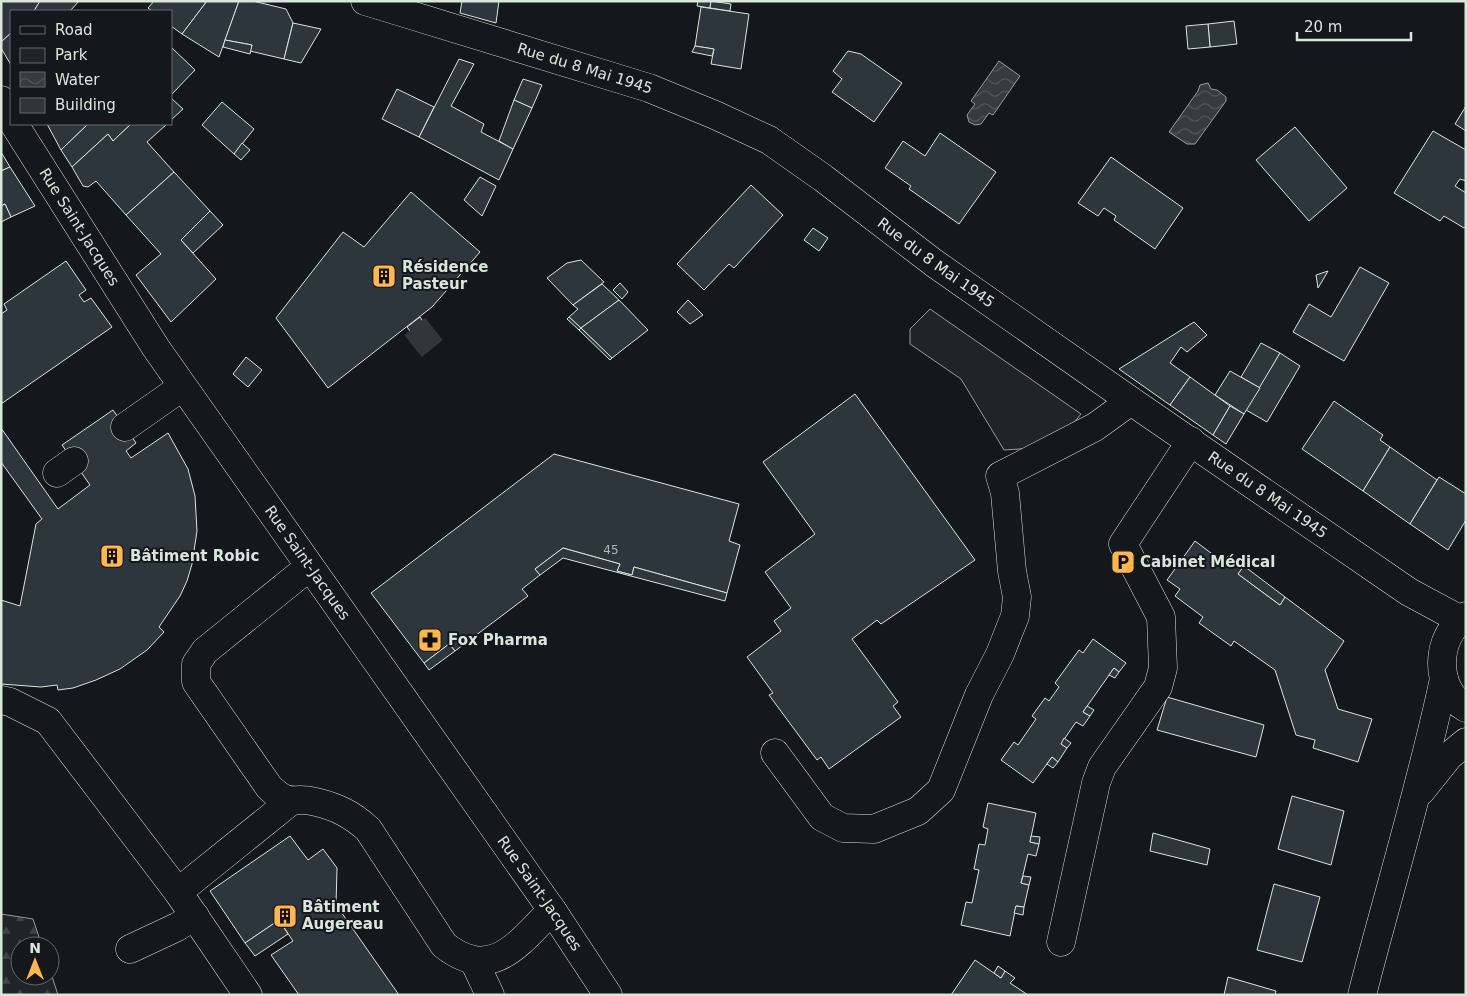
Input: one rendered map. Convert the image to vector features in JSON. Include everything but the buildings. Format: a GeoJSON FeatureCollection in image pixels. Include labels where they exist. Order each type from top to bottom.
{"type":"FeatureCollection","features":[{"type":"Feature","properties":{"kind":"street","name":"Rue du 8 Mai 1945"},"geometry":{"type":"LineString","coordinates":[[365,1],[649,88],[715,115],[768,140],[822,178],[934,263],[1131,401],[1409,592],[1463,618]]}},
{"type":"Feature","properties":{"kind":"street"},"geometry":{"type":"LineString","coordinates":[[1,100],[10,116]]}},
{"type":"Feature","properties":{"kind":"street","name":"Rue Saint-Jacques"},"geometry":{"type":"LineString","coordinates":[[15,125],[182,387],[245,473],[309,567],[552,910],[608,995]]}},
{"type":"Feature","properties":{"kind":"street"},"geometry":{"type":"LineString","coordinates":[[125,427],[182,387]]}},
{"type":"Feature","properties":{"kind":"street"},"geometry":{"type":"LineString","coordinates":[[776,754],[822,817],[843,828],[874,829],[918,811],[941,790],[979,695],[1000,654],[1015,616],[1016,597],[1005,494],[1000,476],[1095,427],[1131,401]]}},
{"type":"Feature","properties":{"kind":"street"},"geometry":{"type":"LineString","coordinates":[[1061,942],[1096,783],[1102,767],[1158,687],[1163,668],[1161,617],[1123,544],[1191,441]]}},
{"type":"Feature","properties":{"kind":"street"},"geometry":{"type":"LineString","coordinates":[[309,567],[205,651],[196,664],[196,682],[269,787],[280,798],[291,801],[312,801],[329,805],[351,815],[368,829],[444,945],[456,955],[474,961],[498,959],[517,945],[552,910]]}},
{"type":"Feature","properties":{"kind":"street"},"geometry":{"type":"LineString","coordinates":[[1463,618],[1448,635],[1443,647],[1441,662],[1444,679],[1451,694],[1466,708]]}},
{"type":"Feature","properties":{"kind":"street"},"geometry":{"type":"LineString","coordinates":[[1362,995],[1415,798],[1444,679]]}},
{"type":"Feature","properties":{"kind":"street"},"geometry":{"type":"LineString","coordinates":[[1,700],[10,702],[48,721],[178,892],[248,995]]}},
{"type":"Feature","properties":{"kind":"street"},"geometry":{"type":"LineString","coordinates":[[1415,798],[1449,756],[1466,742]]}},
{"type":"Feature","properties":{"kind":"street"},"geometry":{"type":"LineString","coordinates":[[178,892],[291,801]]}},
{"type":"Feature","properties":{"kind":"street"},"geometry":{"type":"LineString","coordinates":[[130,949],[177,927],[195,916]]}},
{"type":"Feature","properties":{"kind":"street"},"geometry":{"type":"LineString","coordinates":[[474,961],[490,995]]}},
{"type":"Feature","properties":{"kind":"green space"},"geometry":{"type":"Polygon","coordinates":[[[930,309],[1081,414],[1065,434],[1034,448],[1004,450],[961,379],[910,344],[910,329],[930,309]]]}},
{"type":"Feature","properties":{"kind":"green space"},"geometry":{"type":"Polygon","coordinates":[[[1,914],[33,919],[39,936],[10,936],[10,986],[55,986],[58,995],[1,995],[1,914]]]}},
{"type":"Feature","properties":{"kind":"water"},"geometry":{"type":"Polygon","coordinates":[[[999,61],[1020,76],[993,115],[989,113],[981,124],[975,125],[969,122],[967,115],[975,104],[971,101],[999,61]]]}},
{"type":"Feature","properties":{"kind":"water"},"geometry":{"type":"Polygon","coordinates":[[[1208,83],[1211,89],[1217,90],[1226,97],[1226,101],[1195,144],[1187,144],[1169,132],[1198,91],[1200,85],[1208,83]]]}},
{"type":"Feature","properties":{"kind":"tunnel"},"geometry":{"type":"LineString","coordinates":[[413,346],[434,329]]}},
{"type":"Feature","properties":{"kind":"place","name":"Résidence Pasteur"},"geometry":{"type":"Point","coordinates":[384,276]}},
{"type":"Feature","properties":{"kind":"place","name":"Bâtiment Robic"},"geometry":{"type":"Point","coordinates":[112,556]}},
{"type":"Feature","properties":{"kind":"place","name":"Cabinet Médical"},"geometry":{"type":"Point","coordinates":[1123,562]}},
{"type":"Feature","properties":{"kind":"place","name":"Fox Pharma"},"geometry":{"type":"Point","coordinates":[430,640]}},
{"type":"Feature","properties":{"kind":"place","name":"Bâtiment Augereau"},"geometry":{"type":"Point","coordinates":[285,916]}}]}
